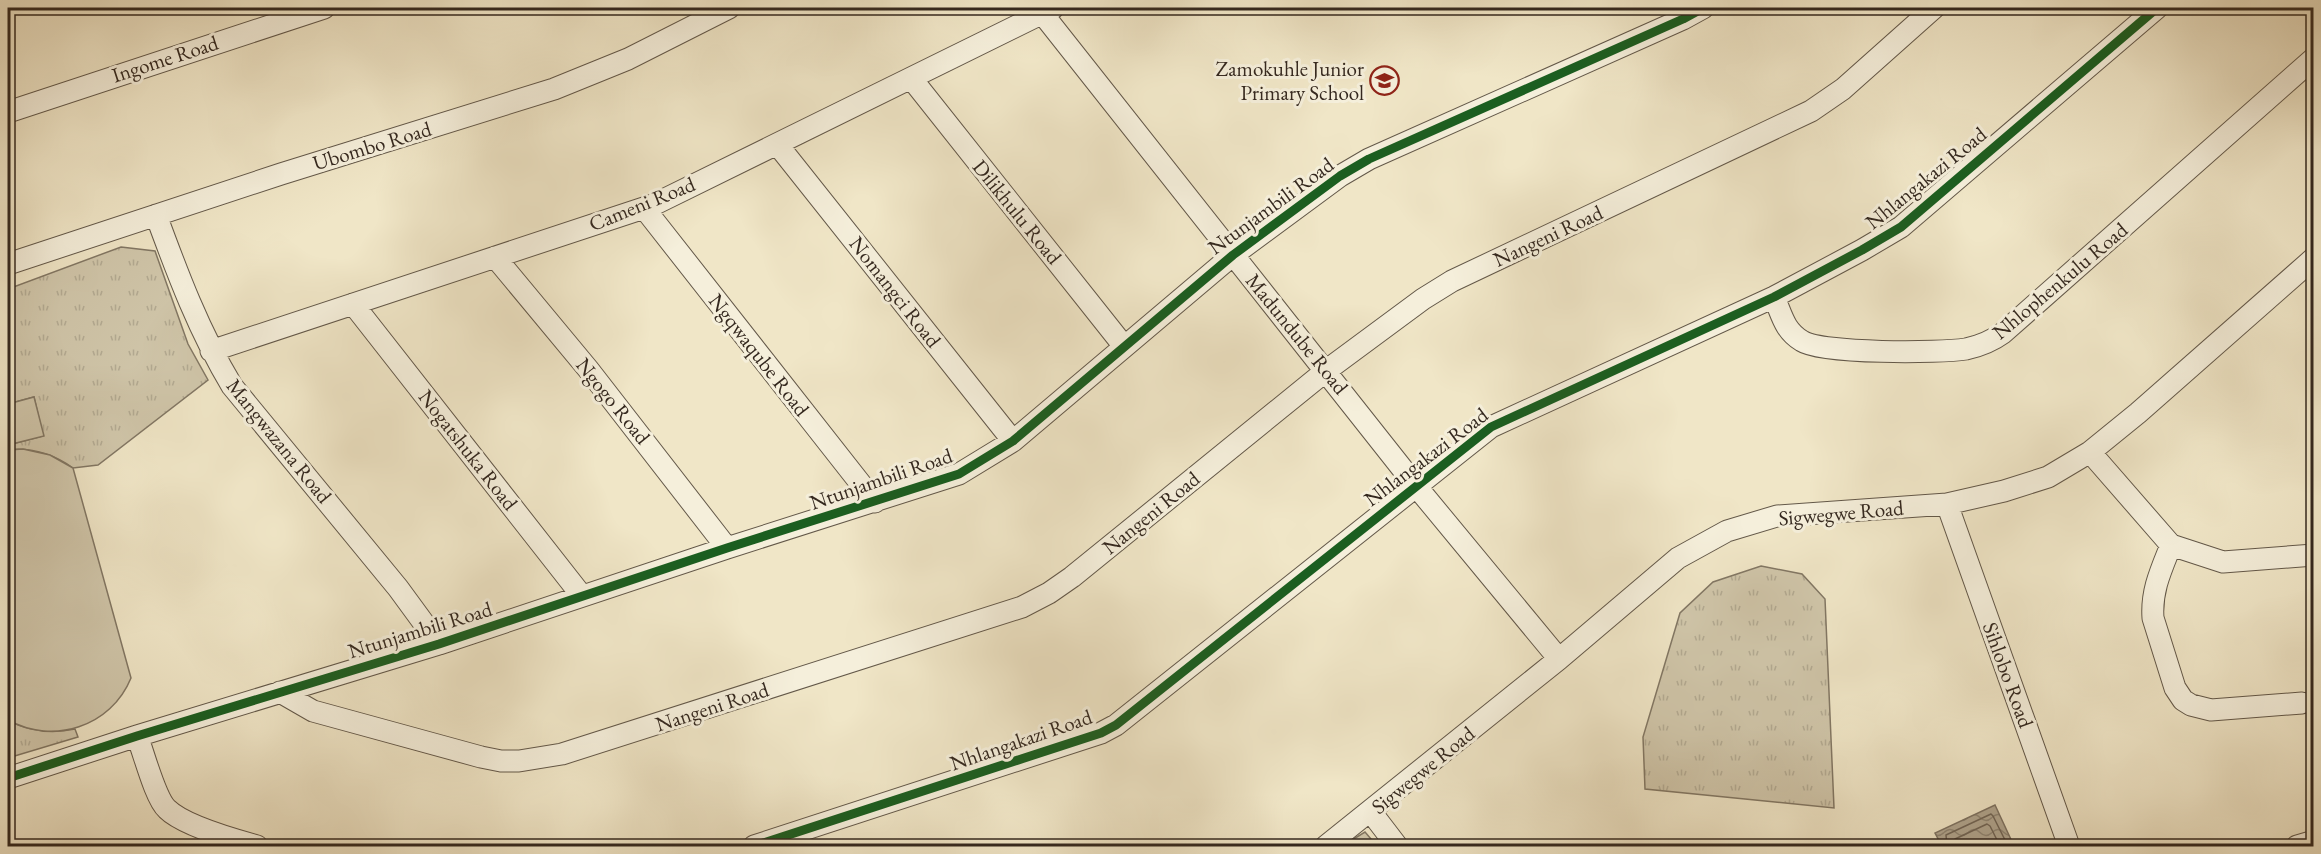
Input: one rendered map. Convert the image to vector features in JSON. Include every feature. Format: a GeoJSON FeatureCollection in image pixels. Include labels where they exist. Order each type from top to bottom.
{"type":"FeatureCollection","features":[{"type":"Feature","properties":{"kind":"street","name":"Ingome Road"},"geometry":{"type":"LineString","coordinates":[[8,112],[324,8]]}},
{"type":"Feature","properties":{"kind":"street","name":"Ubombo Road"},"geometry":{"type":"LineString","coordinates":[[8,264],[281,174],[554,89],[628,59],[729,8]]}},
{"type":"Feature","properties":{"kind":"street","name":"Ntunjambili Road"},"geometry":{"type":"LineString","coordinates":[[8,778],[137,736],[439,644],[959,474],[1012,441],[1233,255],[1340,176],[1369,159],[1703,8]]}},
{"type":"Feature","properties":{"kind":"street","name":"Nangeni Road"},"geometry":{"type":"LineString","coordinates":[[280,692],[313,711],[501,761],[538,760],[622,736],[1022,607],[1049,593],[1072,577],[1327,370],[1424,299],[1452,281],[1811,111],[1843,89],[1934,8]]}},
{"type":"Feature","properties":{"kind":"street","name":"Nhlangakazi Road"},"geometry":{"type":"LineString","coordinates":[[754,846],[1101,733],[1116,725],[1491,427],[1774,297],[1862,250],[1901,226],[2157,8]]}},
{"type":"Feature","properties":{"kind":"street","name":"Madundube Road"},"geometry":{"type":"LineString","coordinates":[[1044,9],[1233,255],[1327,370],[1416,486],[1559,659]]}},
{"type":"Feature","properties":{"kind":"street","name":"Cameni Road"},"geometry":{"type":"LineString","coordinates":[[211,351],[644,208],[911,78],[1044,9]]}},
{"type":"Feature","properties":{"kind":"street","name":"Nhlophenkulu Road"},"geometry":{"type":"LineString","coordinates":[[1774,297],[1789,332],[1805,343],[1829,349],[1920,351],[1965,349],[1982,345],[2003,333],[2313,58]]}},
{"type":"Feature","properties":{"kind":"street","name":"Dilikhulu Road"},"geometry":{"type":"LineString","coordinates":[[911,78],[1124,345]]}},
{"type":"Feature","properties":{"kind":"street","name":"Nomangci Road"},"geometry":{"type":"LineString","coordinates":[[777,144],[1012,441]]}},
{"type":"Feature","properties":{"kind":"street","name":"Ngqwaqube Road"},"geometry":{"type":"LineString","coordinates":[[644,208],[875,502]]}},
{"type":"Feature","properties":{"kind":"street","name":"Mangwazana Road"},"geometry":{"type":"LineString","coordinates":[[156,215],[192,311],[211,351],[232,386],[398,588],[439,644]]}},
{"type":"Feature","properties":{"kind":"street","name":"Ngogo Road"},"geometry":{"type":"LineString","coordinates":[[495,257],[588,369],[727,548]]}},
{"type":"Feature","properties":{"kind":"street","name":"Sigwegwe Road"},"geometry":{"type":"LineString","coordinates":[[1326,846],[1559,659],[1678,558],[1728,531],[1777,516],[1947,504],[2004,491],[2048,477],[2090,452],[2138,413],[2313,258]]}},
{"type":"Feature","properties":{"kind":"street","name":"Nogatshuka Road"},"geometry":{"type":"LineString","coordinates":[[353,304],[582,596]]}},
{"type":"Feature","properties":{"kind":"street"},"geometry":{"type":"LineString","coordinates":[[2090,452],[2171,545],[2223,562],[2313,555]]}},
{"type":"Feature","properties":{"kind":"street","name":"Sihlobo Road"},"geometry":{"type":"LineString","coordinates":[[1947,504],[2069,846]]}},
{"type":"Feature","properties":{"kind":"street"},"geometry":{"type":"LineString","coordinates":[[2171,545],[2155,584],[2152,608],[2156,628],[2179,695],[2191,705],[2211,710],[2302,703]]}},
{"type":"Feature","properties":{"kind":"street"},"geometry":{"type":"LineString","coordinates":[[137,736],[159,798],[166,809],[190,823],[257,846]]}},
{"type":"Feature","properties":{"kind":"street"},"geometry":{"type":"LineString","coordinates":[[1371,812],[1397,846]]}},
{"type":"Feature","properties":{"kind":"street"},"geometry":{"type":"LineString","coordinates":[[2297,846],[2313,841]]}},
{"type":"Feature","properties":{"kind":"green space"},"geometry":{"type":"Polygon","coordinates":[[[121,247],[155,251],[188,344],[208,380],[98,465],[73,468],[42,453],[8,450],[8,445],[43,436],[34,397],[8,404],[8,289],[121,247]]]}},
{"type":"Feature","properties":{"kind":"green space"},"geometry":{"type":"Polygon","coordinates":[[[34,397],[44,436],[8,445],[8,404],[34,397]]]}},
{"type":"Feature","properties":{"kind":"green space"},"geometry":{"type":"Polygon","coordinates":[[[23,449],[50,455],[73,468],[131,678],[122,695],[110,709],[79,727],[61,731],[43,731],[8,720],[8,450],[23,449]]]}},
{"type":"Feature","properties":{"kind":"green space"},"geometry":{"type":"Polygon","coordinates":[[[1761,566],[1802,574],[1825,599],[1834,808],[1645,789],[1643,737],[1680,613],[1713,582],[1761,566]]]}},
{"type":"Feature","properties":{"kind":"green space"},"geometry":{"type":"Polygon","coordinates":[[[8,720],[41,731],[75,729],[78,737],[8,758],[8,720]]]}},
{"type":"Feature","properties":{"kind":"green space"},"geometry":{"type":"Polygon","coordinates":[[[1365,832],[1377,846],[1342,846],[1365,832]]]}},
{"type":"Feature","properties":{"kind":"water"},"geometry":{"type":"Polygon","coordinates":[[[1995,805],[2014,846],[1942,846],[1935,833],[1995,805]]]}},
{"type":"Feature","properties":{"kind":"cycle path"},"geometry":{"type":"LineString","coordinates":[[8,778],[137,736],[439,644],[959,474],[1013,441],[1233,255],[1340,176],[1369,159],[1703,8]]}},
{"type":"Feature","properties":{"kind":"cycle path"},"geometry":{"type":"LineString","coordinates":[[754,846],[1101,733],[1116,725],[1491,427],[1774,297],[1901,227],[2157,8]]}},
{"type":"Feature","properties":{"kind":"place","name":"Zamokuhle Junior Primary School"},"geometry":{"type":"Point","coordinates":[1385,81]}}]}
